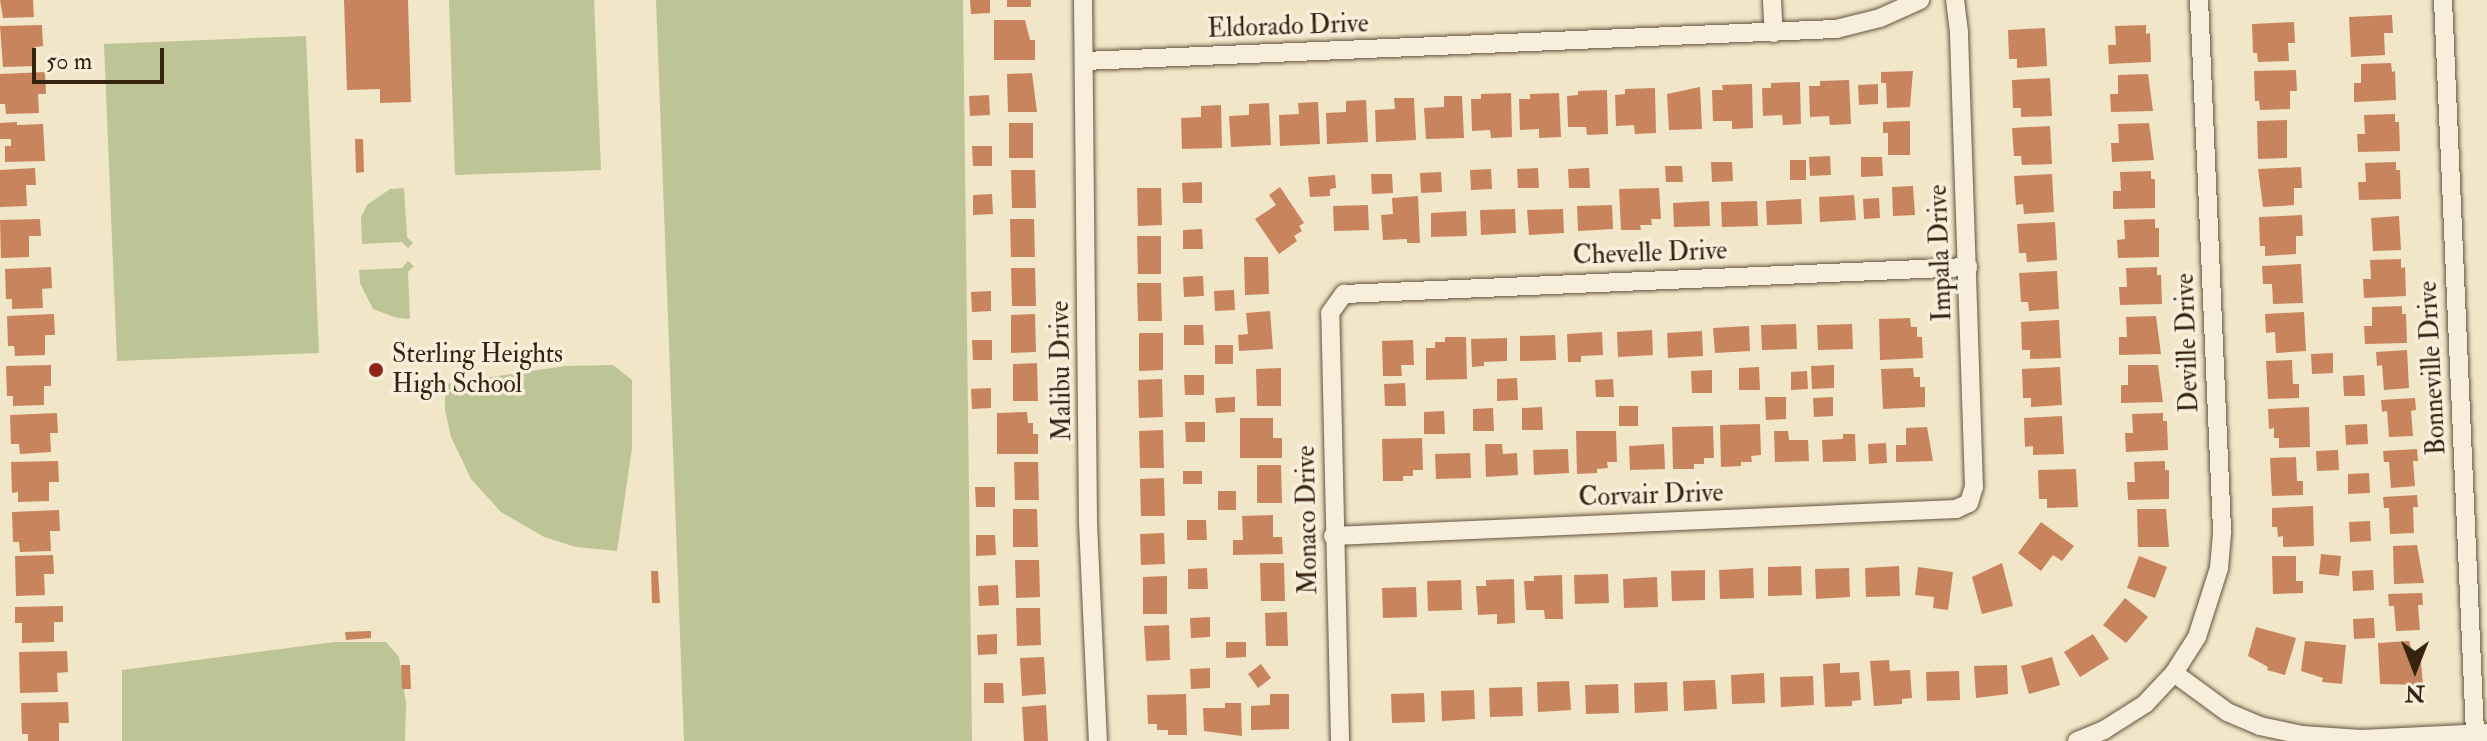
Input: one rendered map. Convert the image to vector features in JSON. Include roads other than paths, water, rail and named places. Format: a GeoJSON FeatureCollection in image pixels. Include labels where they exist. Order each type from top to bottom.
{"type":"FeatureCollection","features":[{"type":"Feature","properties":{"kind":"street","name":"Malibu Drive"},"geometry":{"type":"LineString","coordinates":[[1083,0],[1088,523],[1098,741]]}},
{"type":"Feature","properties":{"kind":"street"},"geometry":{"type":"LineString","coordinates":[[1772,0],[1774,33]]}},
{"type":"Feature","properties":{"kind":"street","name":"Eldorado Drive"},"geometry":{"type":"LineString","coordinates":[[1084,61],[1774,33],[1856,25],[1920,0]]}},
{"type":"Feature","properties":{"kind":"street","name":"Impala Drive"},"geometry":{"type":"LineString","coordinates":[[1955,0],[1968,267],[1974,487],[1969,503]]}},
{"type":"Feature","properties":{"kind":"street","name":"Deville Drive"},"geometry":{"type":"LineString","coordinates":[[2077,741],[2104,730],[2145,704],[2174,673],[2208,610],[2219,568],[2222,530],[2199,0]]}},
{"type":"Feature","properties":{"kind":"street","name":"Bonneville Drive"},"geometry":{"type":"LineString","coordinates":[[2443,0],[2481,733]]}},
{"type":"Feature","properties":{"kind":"street","name":"Chevelle Drive"},"geometry":{"type":"LineString","coordinates":[[1336,300],[1352,292],[1968,267]]}},
{"type":"Feature","properties":{"kind":"street","name":"Monaco Drive"},"geometry":{"type":"LineString","coordinates":[[1336,300],[1330,313],[1340,741]]}},
{"type":"Feature","properties":{"kind":"street","name":"Corvair Drive"},"geometry":{"type":"LineString","coordinates":[[1333,536],[1956,509],[1969,503]]}},
{"type":"Feature","properties":{"kind":"street"},"geometry":{"type":"LineString","coordinates":[[2174,673],[2227,712],[2260,726],[2332,739],[2481,733]]}},
{"type":"Feature","properties":{"kind":"place","name":"Sterling Heights High School"},"geometry":{"type":"Point","coordinates":[376,370]}}]}
